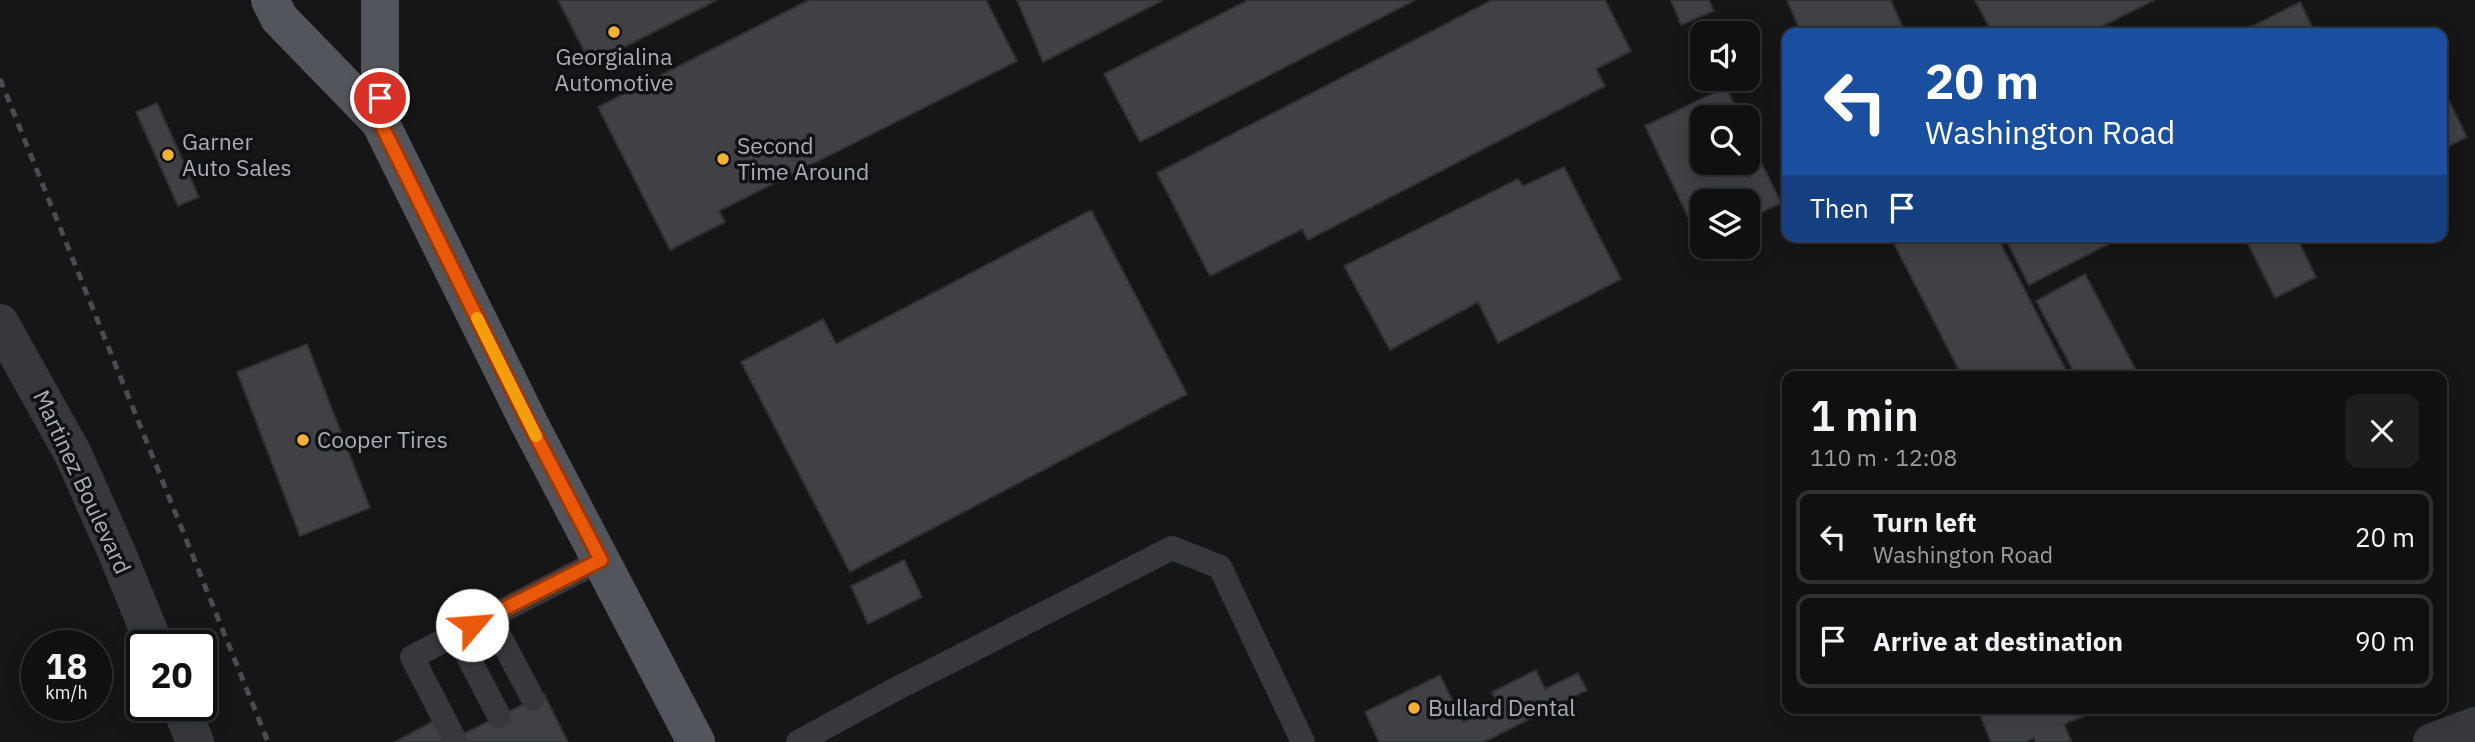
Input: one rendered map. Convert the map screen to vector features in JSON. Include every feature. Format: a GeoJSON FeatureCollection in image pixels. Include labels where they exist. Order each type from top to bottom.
{"type":"FeatureCollection","features":[{"type":"Feature","properties":{"kind":"main road"},"geometry":{"type":"LineString","coordinates":[[270,0],[279,18],[380,122],[529,423],[696,742]]}},
{"type":"Feature","properties":{"kind":"main road"},"geometry":{"type":"LineString","coordinates":[[380,0],[380,122]]}},
{"type":"Feature","properties":{"kind":"street","name":"Martinez Boulevard"},"geometry":{"type":"LineString","coordinates":[[0,323],[73,454],[148,630]]}},
{"type":"Feature","properties":{"kind":"street"},"geometry":{"type":"LineString","coordinates":[[186,721],[195,742]]}},
{"type":"Feature","properties":{"kind":"street"},"geometry":{"type":"LineString","coordinates":[[2432,742],[2475,726]]}},
{"type":"Feature","properties":{"kind":"lane"},"geometry":{"type":"LineString","coordinates":[[798,742],[1172,548],[1220,567],[1303,742]]}},
{"type":"Feature","properties":{"kind":"lane"},"geometry":{"type":"LineString","coordinates":[[456,742],[412,657],[601,560]]}},
{"type":"Feature","properties":{"kind":"lane"},"geometry":{"type":"LineString","coordinates":[[489,616],[534,699]]}},
{"type":"Feature","properties":{"kind":"lane"},"geometry":{"type":"LineString","coordinates":[[456,634],[499,716]]}},
{"type":"Feature","properties":{"kind":"building","name":"Georgialina Automotive"},"geometry":{"type":"Polygon","coordinates":[[[558,0],[717,0],[591,64],[558,0]]]}},
{"type":"Feature","properties":{"kind":"building","name":"Second Time Around"},"geometry":{"type":"Polygon","coordinates":[[[809,0],[986,0],[1017,61],[719,211],[725,222],[670,250],[598,107],[809,0]]]}},
{"type":"Feature","properties":{"kind":"building"},"geometry":{"type":"Polygon","coordinates":[[[1017,0],[1163,0],[1043,62],[1017,0]]]}},
{"type":"Feature","properties":{"kind":"building"},"geometry":{"type":"Polygon","coordinates":[[[1248,0],[1415,0],[1140,142],[1104,74],[1248,0]]]}},
{"type":"Feature","properties":{"kind":"building"},"geometry":{"type":"Polygon","coordinates":[[[1492,0],[1605,0],[1631,51],[1596,69],[1605,86],[1308,240],[1302,229],[1210,276],[1157,173],[1492,0]]]}},
{"type":"Feature","properties":{"kind":"building"},"geometry":{"type":"Polygon","coordinates":[[[1671,0],[1709,0],[1714,11],[1681,25],[1671,0]]]}},
{"type":"Feature","properties":{"kind":"building"},"geometry":{"type":"Polygon","coordinates":[[[1787,0],[1891,0],[1903,28],[1799,28],[1787,0]]]}},
{"type":"Feature","properties":{"kind":"building"},"geometry":{"type":"Polygon","coordinates":[[[1975,0],[2154,0],[2099,28],[1989,28],[1975,0]]]}},
{"type":"Feature","properties":{"kind":"building"},"geometry":{"type":"Polygon","coordinates":[[[2300,2],[2313,28],[2249,28],[2300,2]]]}},
{"type":"Feature","properties":{"kind":"building"},"geometry":{"type":"Polygon","coordinates":[[[1718,91],[1728,91],[1734,105],[1690,105],[1690,175],[1760,175],[1760,160],[1781,203],[1760,213],[1760,189],[1690,189],[1690,221],[1645,126],[1718,91]]]}},
{"type":"Feature","properties":{"kind":"building"},"geometry":{"type":"Polygon","coordinates":[[[2447,97],[2467,137],[2447,147],[2447,97]]]}},
{"type":"Feature","properties":{"kind":"building","name":"Garner Auto Sales"},"geometry":{"type":"Polygon","coordinates":[[[157,103],[199,197],[178,206],[136,112],[157,103]]]}},
{"type":"Feature","properties":{"kind":"building"},"geometry":{"type":"Polygon","coordinates":[[[1564,167],[1621,279],[1498,343],[1478,302],[1390,350],[1344,266],[1518,179],[1523,186],[1564,167]]]}},
{"type":"Feature","properties":{"kind":"building"},"geometry":{"type":"Polygon","coordinates":[[[1091,210],[1187,394],[850,572],[741,362],[823,319],[836,344],[1091,210]]]}},
{"type":"Feature","properties":{"kind":"building"},"geometry":{"type":"Polygon","coordinates":[[[1893,242],[2000,242],[2066,371],[1959,371],[1893,242]]]}},
{"type":"Feature","properties":{"kind":"building"},"geometry":{"type":"Polygon","coordinates":[[[2007,242],[2112,242],[2029,285],[2007,242]]]}},
{"type":"Feature","properties":{"kind":"building"},"geometry":{"type":"Polygon","coordinates":[[[2247,242],[2299,242],[2316,277],[2275,298],[2247,242]]]}},
{"type":"Feature","properties":{"kind":"building"},"geometry":{"type":"Polygon","coordinates":[[[2085,274],[2136,371],[2073,371],[2036,301],[2085,274]]]}},
{"type":"Feature","properties":{"kind":"building","name":"Cooper Tires"},"geometry":{"type":"Polygon","coordinates":[[[307,344],[370,508],[300,536],[237,372],[307,344]]]}},
{"type":"Feature","properties":{"kind":"building"},"geometry":{"type":"Polygon","coordinates":[[[904,560],[922,597],[868,624],[851,586],[904,560]]]}},
{"type":"Feature","properties":{"kind":"building","name":"Bullard Dental"},"geometry":{"type":"Polygon","coordinates":[[[1536,670],[1545,689],[1578,673],[1587,690],[1484,742],[1379,742],[1365,712],[1440,675],[1463,722],[1498,705],[1492,692],[1536,670]]]}},
{"type":"Feature","properties":{"kind":"building"},"geometry":{"type":"Polygon","coordinates":[[[544,694],[568,742],[462,742],[459,736],[544,694]]]}},
{"type":"Feature","properties":{"kind":"building"},"geometry":{"type":"Polygon","coordinates":[[[1980,714],[2089,714],[2064,724],[2071,741],[2068,742],[2035,742],[2034,738],[2025,742],[1991,742],[1980,714]]]}},
{"type":"Feature","properties":{"kind":"building"},"geometry":{"type":"Polygon","coordinates":[[[435,720],[447,742],[395,742],[435,720]]]}},
{"type":"Feature","properties":{"kind":"railway"},"geometry":{"type":"LineString","coordinates":[[0,79],[268,742]]}},
{"type":"Feature","properties":{"kind":"slow traffic"},"geometry":{"type":"LineString","coordinates":[[477,318],[536,436]]}},
{"type":"Feature","properties":{"kind":"place","name":"Georgialina Automotive"},"geometry":{"type":"Point","coordinates":[614,32]}},
{"type":"Feature","properties":{"kind":"place","name":"Garner Auto Sales"},"geometry":{"type":"Point","coordinates":[168,155]}},
{"type":"Feature","properties":{"kind":"place","name":"Second Time Around"},"geometry":{"type":"Point","coordinates":[723,159]}},
{"type":"Feature","properties":{"kind":"place","name":"Cooper Tires"},"geometry":{"type":"Point","coordinates":[303,440]}},
{"type":"Feature","properties":{"kind":"place","name":"Bullard Dental"},"geometry":{"type":"Point","coordinates":[1414,708]}},
{"type":"Feature","properties":{"kind":"route"},"geometry":{"type":"LineString","coordinates":[[380,98],[380,122],[529,423],[601,560],[472,625]]}}]}
